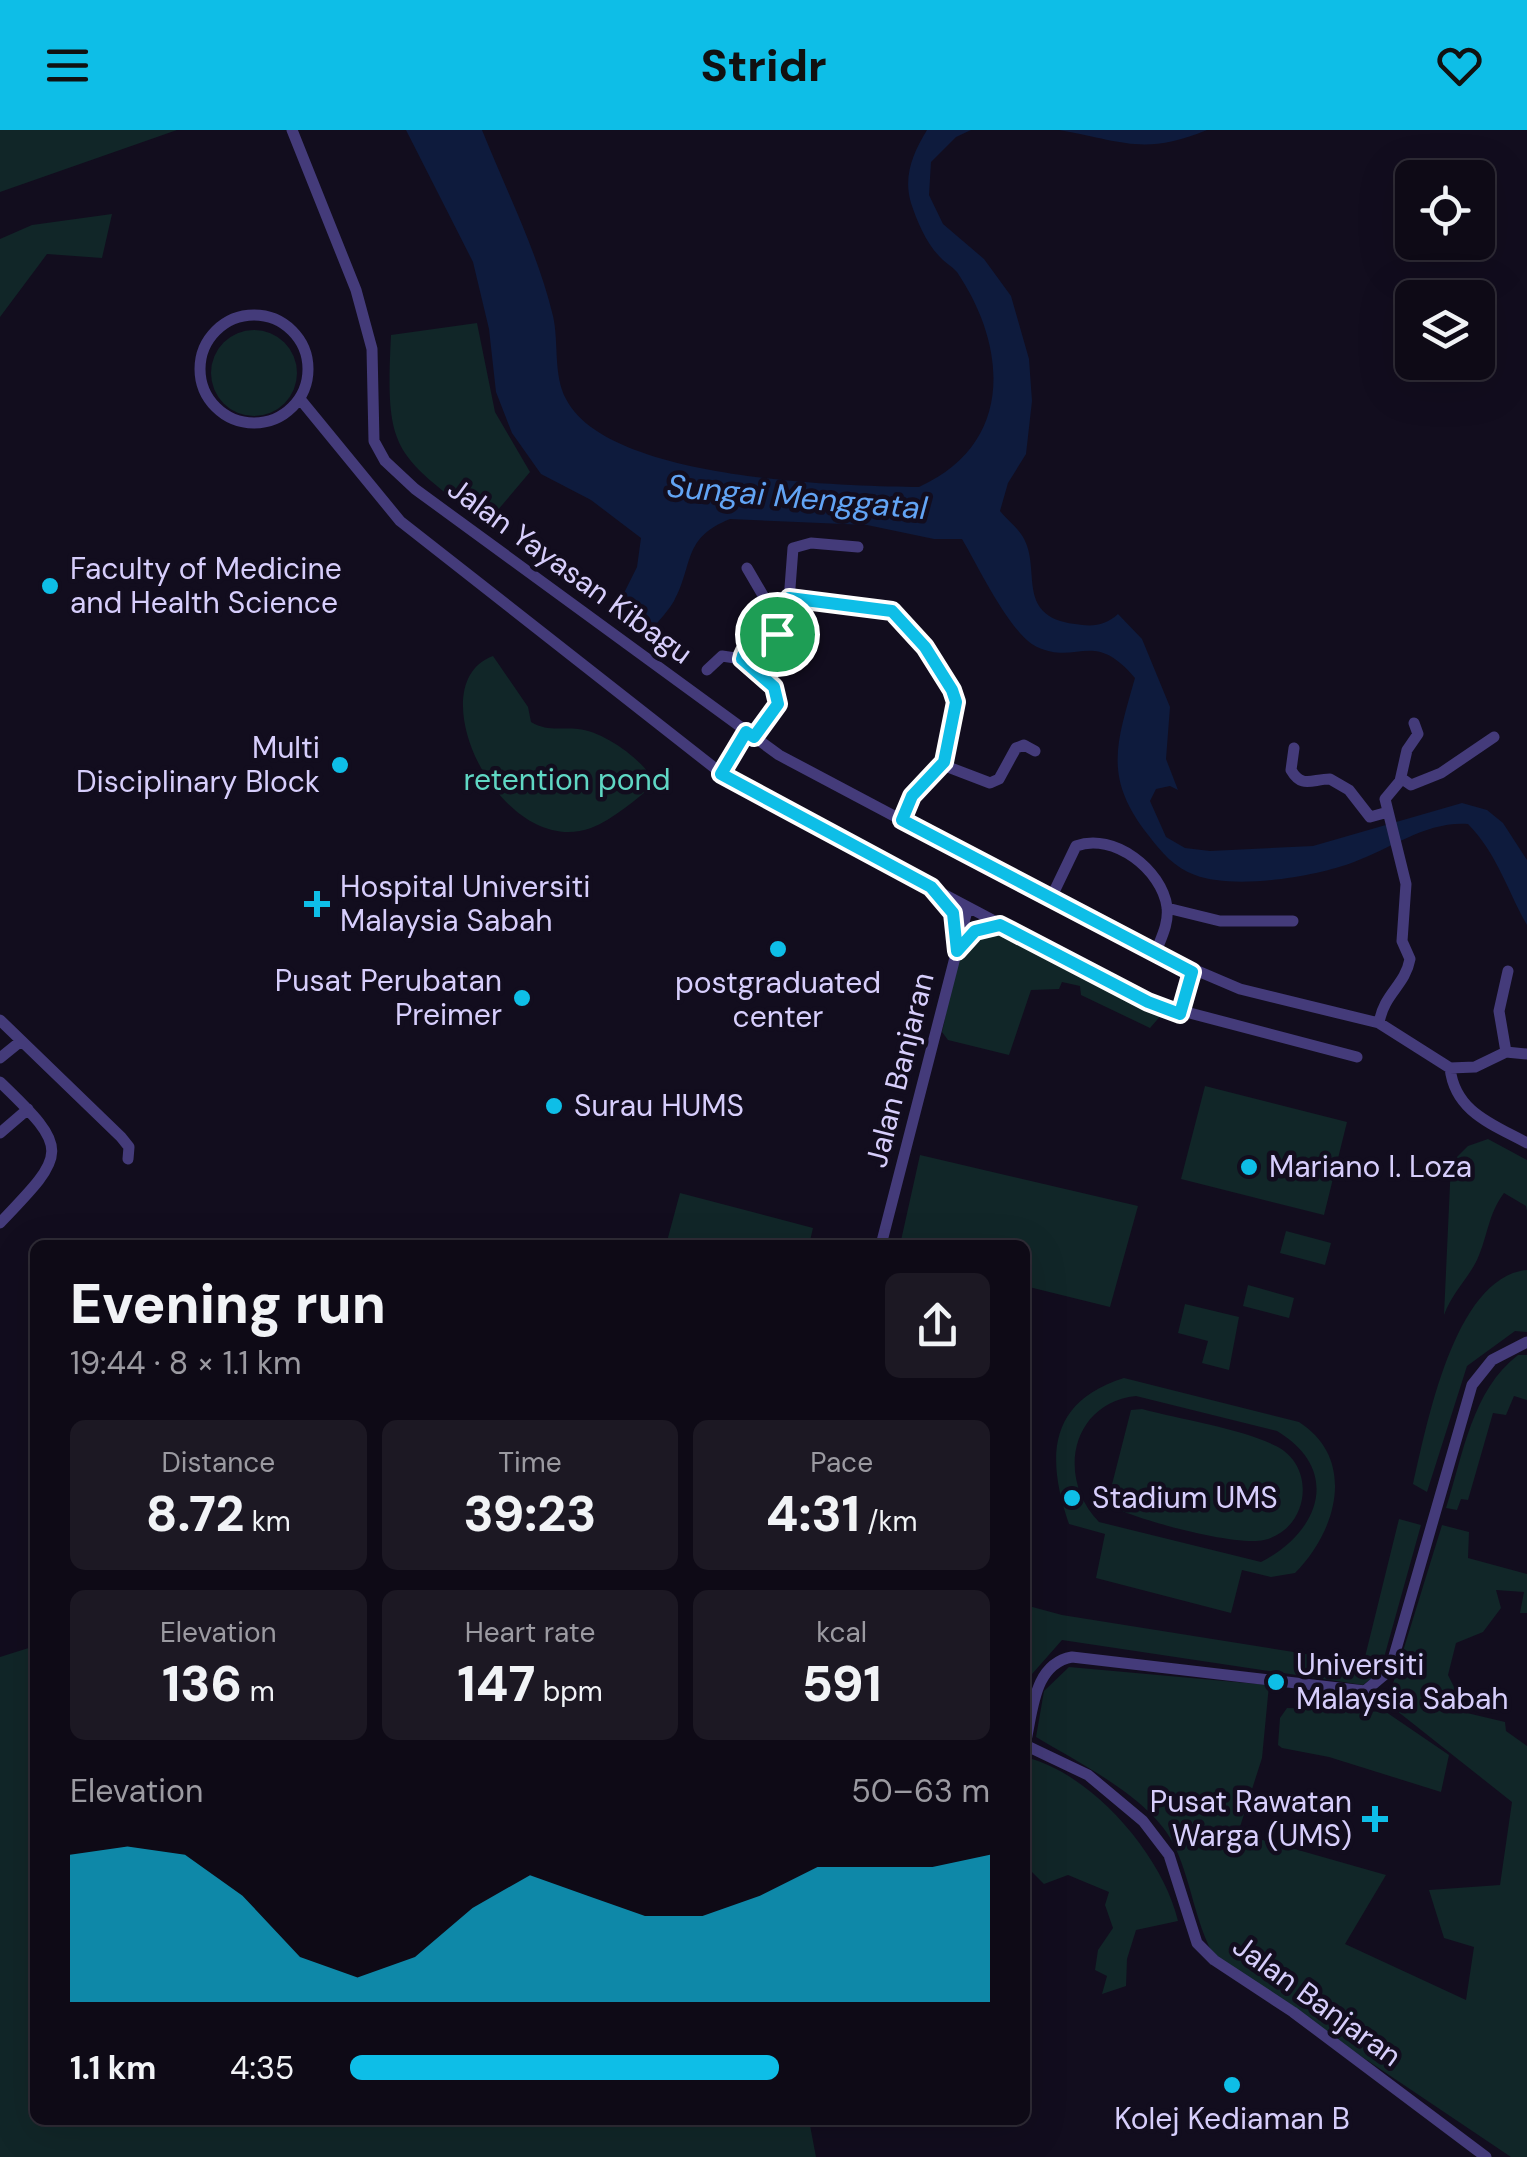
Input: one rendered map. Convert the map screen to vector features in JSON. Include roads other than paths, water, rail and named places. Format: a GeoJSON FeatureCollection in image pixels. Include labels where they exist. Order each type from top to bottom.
{"type":"FeatureCollection","features":[{"type":"Feature","properties":{"kind":"street","name":"Jalan Yayasan Kibagu"},"geometry":{"type":"LineString","coordinates":[[292,130],[356,290],[373,359],[372,433],[385,461],[414,489],[805,770],[1192,972],[1255,994],[1378,1024],[1450,1068]]}},
{"type":"Feature","properties":{"kind":"street"},"geometry":{"type":"LineString","coordinates":[[238,317],[277,319],[304,347],[308,374],[300,399],[271,420],[242,422],[226,416],[213,404],[201,378],[207,342],[238,317]]}},
{"type":"Feature","properties":{"kind":"street"},"geometry":{"type":"LineString","coordinates":[[300,399],[400,522],[721,774],[1148,1002],[1180,1014],[1357,1057]]}},
{"type":"Feature","properties":{"kind":"street"},"geometry":{"type":"LineString","coordinates":[[742,659],[749,646],[777,634],[788,614],[794,548],[811,542],[858,547]]}},
{"type":"Feature","properties":{"kind":"street"},"geometry":{"type":"LineString","coordinates":[[747,568],[768,604],[788,614]]}},
{"type":"Feature","properties":{"kind":"street"},"geometry":{"type":"LineString","coordinates":[[789,598],[878,608],[900,616],[952,690],[956,702],[943,765],[912,796],[902,820]]}},
{"type":"Feature","properties":{"kind":"street"},"geometry":{"type":"LineString","coordinates":[[707,670],[722,656],[742,659],[778,694],[778,704],[721,774]]}},
{"type":"Feature","properties":{"kind":"street"},"geometry":{"type":"LineString","coordinates":[[1378,1024],[1384,1000],[1405,976],[1410,960],[1402,941],[1407,898],[1386,795],[1401,778],[1407,750],[1418,734],[1414,722]]}},
{"type":"Feature","properties":{"kind":"street"},"geometry":{"type":"LineString","coordinates":[[1401,778],[1412,785],[1425,780],[1494,737]]}},
{"type":"Feature","properties":{"kind":"street"},"geometry":{"type":"LineString","coordinates":[[943,765],[990,783],[999,779],[1016,748],[1024,745],[1035,751]]}},
{"type":"Feature","properties":{"kind":"street"},"geometry":{"type":"LineString","coordinates":[[1294,748],[1290,770],[1297,780],[1307,784],[1330,779],[1349,790],[1370,816],[1389,816]]}},
{"type":"Feature","properties":{"kind":"street"},"geometry":{"type":"LineString","coordinates":[[1051,898],[1076,846],[1112,846],[1146,866],[1163,892],[1168,922],[1154,954]]}},
{"type":"Feature","properties":{"kind":"street"},"geometry":{"type":"LineString","coordinates":[[931,887],[953,913],[957,951]]}},
{"type":"Feature","properties":{"kind":"street","name":"Jalan Banjaran"},"geometry":{"type":"LineString","coordinates":[[882,1240],[968,906]]}},
{"type":"Feature","properties":{"kind":"street"},"geometry":{"type":"LineString","coordinates":[[1167,908],[1220,920],[1293,922]]}},
{"type":"Feature","properties":{"kind":"street"},"geometry":{"type":"LineString","coordinates":[[957,951],[975,931],[1000,925]]}},
{"type":"Feature","properties":{"kind":"street"},"geometry":{"type":"LineString","coordinates":[[1506,1052],[1499,1012],[1508,971]]}},
{"type":"Feature","properties":{"kind":"street"},"geometry":{"type":"LineString","coordinates":[[1180,1014],[1192,972]]}},
{"type":"Feature","properties":{"kind":"street"},"geometry":{"type":"LineString","coordinates":[[0,1020],[121,1137],[128,1147],[128,1159]]}},
{"type":"Feature","properties":{"kind":"street"},"geometry":{"type":"LineString","coordinates":[[0,1058],[22,1040]]}},
{"type":"Feature","properties":{"kind":"street"},"geometry":{"type":"LineString","coordinates":[[1527,1054],[1506,1052],[1474,1067],[1450,1068],[1454,1092],[1462,1104],[1527,1143]]}},
{"type":"Feature","properties":{"kind":"street"},"geometry":{"type":"LineString","coordinates":[[0,1082],[48,1131],[50,1159],[44,1177],[0,1223]]}},
{"type":"Feature","properties":{"kind":"street"},"geometry":{"type":"LineString","coordinates":[[0,1133],[28,1108]]}},
{"type":"Feature","properties":{"kind":"street"},"geometry":{"type":"LineString","coordinates":[[1030,1724],[1041,1678],[1051,1664],[1072,1657],[1365,1691],[1376,1685],[1390,1670],[1472,1384],[1492,1360],[1527,1342]]}},
{"type":"Feature","properties":{"kind":"street","name":"Jalan Banjaran"},"geometry":{"type":"LineString","coordinates":[[1030,1747],[1054,1755],[1088,1775],[1143,1820],[1169,1855],[1196,1943],[1214,1960],[1293,2012],[1486,2157]]}},
{"type":"Feature","properties":{"kind":"water","name":"Sungai Menggatal"},"geometry":{"type":"Polygon","coordinates":[[[406,130],[482,130],[547,292],[562,390],[590,426],[627,447],[728,473],[836,484],[919,487],[950,469],[972,447],[986,421],[993,393],[993,363],[974,302],[957,272],[926,239],[911,203],[908,183],[917,147],[927,130],[971,130],[956,137],[931,162],[929,195],[943,224],[984,259],[1011,296],[1029,359],[1032,401],[1026,454],[1008,483],[1000,511],[1019,531],[1027,547],[1036,600],[1043,611],[1056,619],[1087,625],[1103,623],[1118,614],[1142,639],[1170,707],[1166,759],[1178,790],[1170,786],[1156,789],[1150,801],[1166,837],[1185,848],[1210,851],[1313,846],[1462,803],[1487,810],[1503,823],[1527,860],[1527,925],[1495,860],[1468,824],[1424,831],[1354,862],[1297,877],[1231,881],[1195,875],[1181,868],[1158,848],[1134,815],[1119,778],[1119,742],[1135,678],[1108,655],[1096,651],[1051,652],[1027,640],[1006,614],[962,539],[934,539],[867,525],[730,519],[715,526],[696,544],[674,601],[654,627],[619,603],[637,567],[641,538],[591,500],[541,474],[512,433],[496,392],[489,329],[473,262],[406,130]]]}},
{"type":"Feature","properties":{"kind":"water"},"geometry":{"type":"Polygon","coordinates":[[[1059,130],[1207,130],[1166,143],[1133,144],[1059,130]]]}},
{"type":"Feature","properties":{"kind":"place","name":"Faculty of Medicine and Health Science"},"geometry":{"type":"Point","coordinates":[50,586]}},
{"type":"Feature","properties":{"kind":"place","name":"Multi Disciplinary Block"},"geometry":{"type":"Point","coordinates":[340,765]}},
{"type":"Feature","properties":{"kind":"place","name":"Hospital Universiti Malaysia Sabah"},"geometry":{"type":"Point","coordinates":[317,904]}},
{"type":"Feature","properties":{"kind":"place","name":"postgraduated center"},"geometry":{"type":"Point","coordinates":[778,949]}},
{"type":"Feature","properties":{"kind":"place","name":"Pusat Perubatan Preimer"},"geometry":{"type":"Point","coordinates":[522,998]}},
{"type":"Feature","properties":{"kind":"place","name":"Surau HUMS"},"geometry":{"type":"Point","coordinates":[554,1106]}},
{"type":"Feature","properties":{"kind":"place","name":"Mariano I. Loza"},"geometry":{"type":"Point","coordinates":[1249,1167]}},
{"type":"Feature","properties":{"kind":"place","name":"Stadium UMS"},"geometry":{"type":"Point","coordinates":[1072,1498]}},
{"type":"Feature","properties":{"kind":"place","name":"Universiti Malaysia Sabah"},"geometry":{"type":"Point","coordinates":[1276,1682]}},
{"type":"Feature","properties":{"kind":"place","name":"Pusat Rawatan Warga (UMS)"},"geometry":{"type":"Point","coordinates":[1375,1819]}},
{"type":"Feature","properties":{"kind":"place","name":"Kolej Kediaman B"},"geometry":{"type":"Point","coordinates":[1232,2085]}},
{"type":"Feature","properties":{"kind":"park label","name":"retention pond"},"geometry":{"type":"Point","coordinates":[567,780]}}]}
